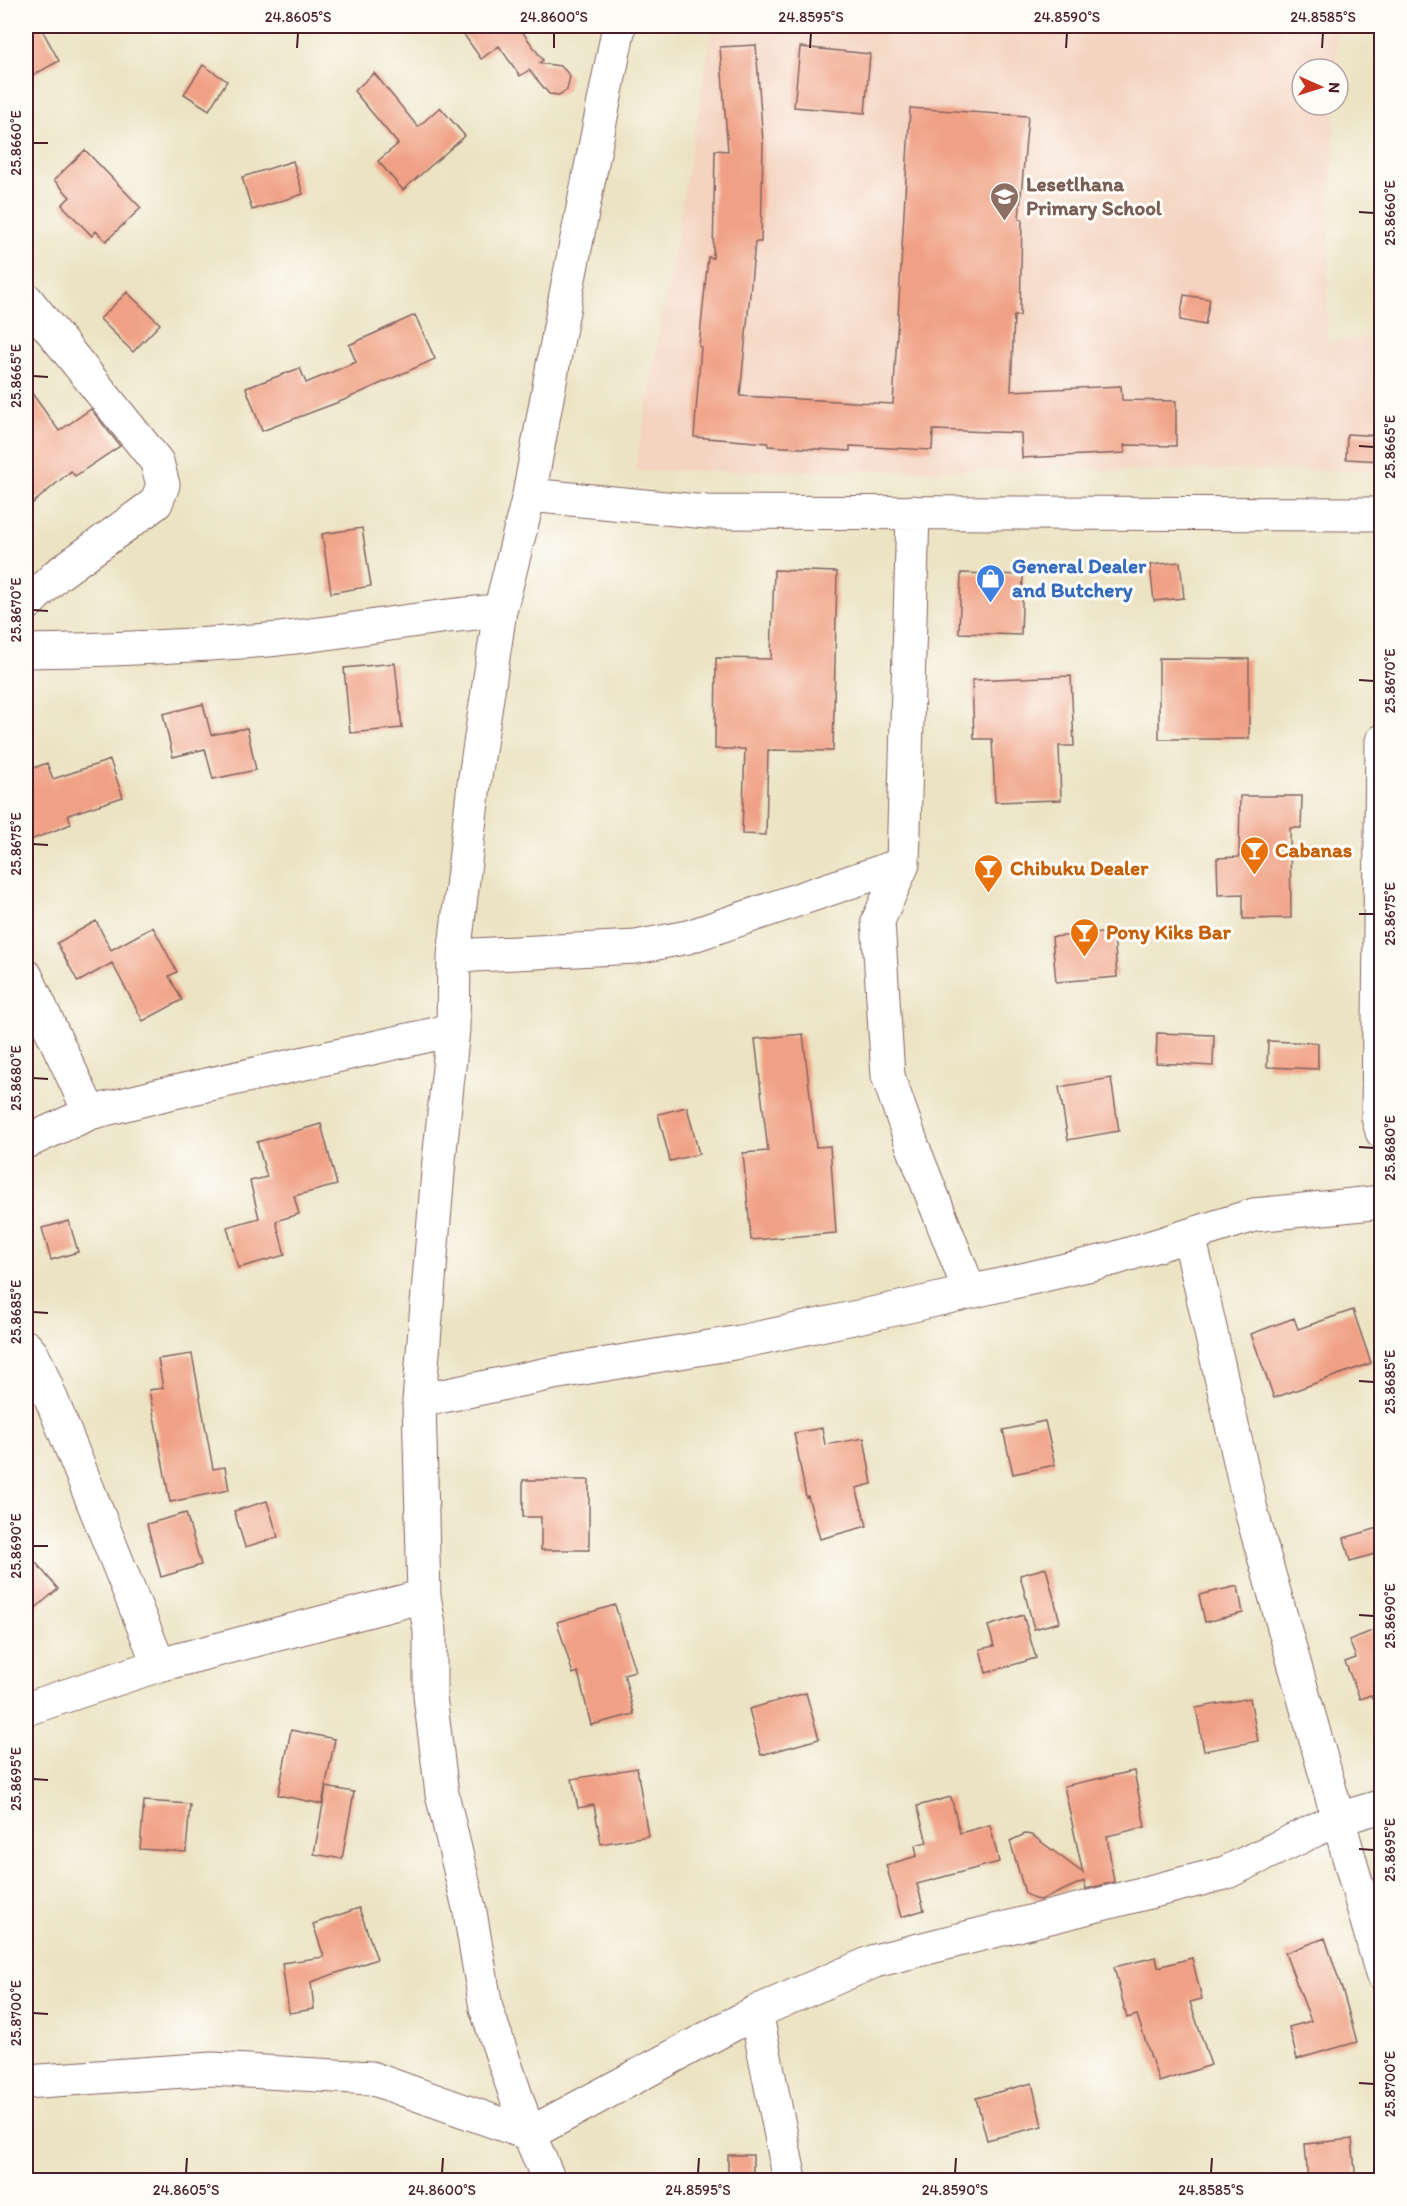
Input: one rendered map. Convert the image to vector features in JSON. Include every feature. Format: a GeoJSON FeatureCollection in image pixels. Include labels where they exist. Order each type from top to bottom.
{"type":"FeatureCollection","features":[{"type":"Feature","properties":{"kind":"street"},"geometry":{"type":"LineString","coordinates":[[549,2181],[529,2134],[486,2008],[470,1912],[442,1794],[430,1696],[430,1631],[424,1596],[419,1401],[439,1160],[453,1030],[454,956],[474,784],[500,611],[529,495],[619,26]]}},
{"type":"Feature","properties":{"kind":"street"},"geometry":{"type":"LineString","coordinates":[[26,298],[157,462],[163,485],[156,503],[57,575],[26,605]]}},
{"type":"Feature","properties":{"kind":"street"},"geometry":{"type":"LineString","coordinates":[[529,495],[706,512],[1382,514]]}},
{"type":"Feature","properties":{"kind":"street"},"geometry":{"type":"LineString","coordinates":[[913,512],[903,864],[878,921],[888,1076],[913,1148],[970,1292]]}},
{"type":"Feature","properties":{"kind":"street"},"geometry":{"type":"LineString","coordinates":[[26,651],[85,650],[269,639],[465,613],[500,611]]}},
{"type":"Feature","properties":{"kind":"street"},"geometry":{"type":"LineString","coordinates":[[1382,741],[1378,1105],[1382,1132]]}},
{"type":"Feature","properties":{"kind":"street"},"geometry":{"type":"LineString","coordinates":[[454,956],[636,947],[688,937],[903,864]]}},
{"type":"Feature","properties":{"kind":"street"},"geometry":{"type":"LineString","coordinates":[[26,976],[90,1113]]}},
{"type":"Feature","properties":{"kind":"street"},"geometry":{"type":"LineString","coordinates":[[26,1142],[90,1113],[172,1092],[453,1030]]}},
{"type":"Feature","properties":{"kind":"street"},"geometry":{"type":"LineString","coordinates":[[419,1401],[553,1373],[740,1342],[970,1292],[1113,1259],[1254,1215],[1382,1202]]}},
{"type":"Feature","properties":{"kind":"street"},"geometry":{"type":"LineString","coordinates":[[1190,1235],[1252,1514],[1382,1974]]}},
{"type":"Feature","properties":{"kind":"street"},"geometry":{"type":"LineString","coordinates":[[26,1347],[38,1366],[159,1665]]}},
{"type":"Feature","properties":{"kind":"street"},"geometry":{"type":"LineString","coordinates":[[26,1709],[159,1665],[424,1596]]}},
{"type":"Feature","properties":{"kind":"street"},"geometry":{"type":"LineString","coordinates":[[26,2082],[212,2069],[371,2078],[529,2134],[756,2012],[875,1961],[1225,1873],[1338,1819],[1382,1806]]}},
{"type":"Feature","properties":{"kind":"street"},"geometry":{"type":"LineString","coordinates":[[756,2012],[790,2181]]}},
{"type":"Feature","properties":{"kind":"shaded area","name":"Lesetlhana Primary School"},"geometry":{"type":"Polygon","coordinates":[[[713,26],[1338,26],[1337,57],[1290,57],[1290,117],[1335,117],[1326,342],[1381,336],[1381,470],[635,471],[713,26]]]}},
{"type":"Feature","properties":{"kind":"building"},"geometry":{"type":"Polygon","coordinates":[[[26,26],[40,26],[59,61],[26,79],[26,26]]]}},
{"type":"Feature","properties":{"kind":"building"},"geometry":{"type":"Polygon","coordinates":[[[458,26],[528,26],[521,30],[543,60],[539,63],[560,66],[564,69],[570,76],[567,90],[559,95],[549,94],[529,70],[520,76],[499,46],[481,59],[458,26]]]}},
{"type":"Feature","properties":{"kind":"building"},"geometry":{"type":"Polygon","coordinates":[[[756,45],[763,142],[761,242],[755,242],[740,396],[893,404],[910,108],[1028,116],[1019,219],[1022,219],[1020,316],[1014,316],[1011,391],[1121,386],[1122,400],[1176,401],[1176,446],[1124,445],[1125,453],[1022,458],[1021,433],[933,430],[932,450],[850,446],[850,451],[768,446],[768,443],[694,437],[701,347],[699,346],[708,257],[713,258],[715,150],[728,151],[720,47],[756,45]]]}},
{"type":"Feature","properties":{"kind":"building"},"geometry":{"type":"Polygon","coordinates":[[[800,47],[870,54],[865,113],[794,107],[800,47]]]}},
{"type":"Feature","properties":{"kind":"building"},"geometry":{"type":"Polygon","coordinates":[[[203,65],[227,81],[209,110],[184,94],[203,65]]]}},
{"type":"Feature","properties":{"kind":"building"},"geometry":{"type":"Polygon","coordinates":[[[374,73],[418,127],[440,107],[465,136],[403,190],[378,161],[398,144],[354,91],[374,73]]]}},
{"type":"Feature","properties":{"kind":"building"},"geometry":{"type":"Polygon","coordinates":[[[85,150],[141,208],[106,241],[96,231],[92,236],[62,205],[70,197],[54,180],[85,150]]]}},
{"type":"Feature","properties":{"kind":"building"},"geometry":{"type":"Polygon","coordinates":[[[293,161],[303,194],[252,210],[242,177],[293,161]]]}},
{"type":"Feature","properties":{"kind":"building"},"geometry":{"type":"Polygon","coordinates":[[[127,292],[160,324],[133,352],[100,319],[127,292]]]}},
{"type":"Feature","properties":{"kind":"building"},"geometry":{"type":"Polygon","coordinates":[[[1184,295],[1210,299],[1205,325],[1180,320],[1184,295]]]}},
{"type":"Feature","properties":{"kind":"building"},"geometry":{"type":"Polygon","coordinates":[[[415,315],[435,359],[344,400],[262,431],[246,388],[300,368],[306,383],[356,362],[349,345],[415,315]]]}},
{"type":"Feature","properties":{"kind":"building"},"geometry":{"type":"Polygon","coordinates":[[[26,385],[59,431],[91,409],[120,446],[75,476],[71,471],[26,509],[26,385]]]}},
{"type":"Feature","properties":{"kind":"building"},"geometry":{"type":"Polygon","coordinates":[[[1347,434],[1382,436],[1382,461],[1346,459],[1347,434]]]}},
{"type":"Feature","properties":{"kind":"building"},"geometry":{"type":"Polygon","coordinates":[[[362,528],[371,586],[331,593],[322,534],[362,528]]]}},
{"type":"Feature","properties":{"kind":"building"},"geometry":{"type":"Polygon","coordinates":[[[1180,562],[1184,598],[1154,601],[1150,565],[1180,562]]]}},
{"type":"Feature","properties":{"kind":"building"},"geometry":{"type":"Polygon","coordinates":[[[774,570],[837,572],[833,751],[768,750],[766,835],[742,834],[745,749],[715,749],[716,658],[771,659],[774,570]]]}},
{"type":"Feature","properties":{"kind":"building","name":"General Dealer and Butchery"},"geometry":{"type":"Polygon","coordinates":[[[961,573],[1023,575],[1021,635],[959,633],[961,573]]]}},
{"type":"Feature","properties":{"kind":"building"},"geometry":{"type":"Polygon","coordinates":[[[1159,658],[1249,659],[1249,739],[1159,739],[1159,658]]]}},
{"type":"Feature","properties":{"kind":"building"},"geometry":{"type":"Polygon","coordinates":[[[395,663],[402,728],[350,733],[344,668],[395,663]]]}},
{"type":"Feature","properties":{"kind":"building"},"geometry":{"type":"Polygon","coordinates":[[[1071,676],[1074,746],[1059,746],[1061,800],[995,802],[992,739],[974,739],[972,680],[1071,676]]]}},
{"type":"Feature","properties":{"kind":"building"},"geometry":{"type":"Polygon","coordinates":[[[203,704],[211,735],[247,728],[256,770],[213,779],[205,749],[173,757],[163,714],[203,704]]]}},
{"type":"Feature","properties":{"kind":"building"},"geometry":{"type":"Polygon","coordinates":[[[110,760],[123,797],[68,815],[71,824],[26,842],[26,771],[47,763],[53,779],[110,760]]]}},
{"type":"Feature","properties":{"kind":"building","name":"Cabanas"},"geometry":{"type":"Polygon","coordinates":[[[1240,796],[1302,796],[1301,828],[1290,828],[1291,918],[1243,919],[1243,894],[1218,895],[1217,858],[1239,857],[1240,796]]]}},
{"type":"Feature","properties":{"kind":"building"},"geometry":{"type":"Polygon","coordinates":[[[96,921],[111,950],[153,927],[177,972],[169,976],[182,1000],[143,1021],[112,963],[78,982],[57,943],[96,921]]]}},
{"type":"Feature","properties":{"kind":"building","name":"Pony Kiks Bar"},"geometry":{"type":"Polygon","coordinates":[[[1114,932],[1117,977],[1056,982],[1052,937],[1114,932]]]}},
{"type":"Feature","properties":{"kind":"building"},"geometry":{"type":"Polygon","coordinates":[[[1157,1033],[1214,1035],[1213,1066],[1156,1063],[1157,1033]]]}},
{"type":"Feature","properties":{"kind":"building"},"geometry":{"type":"Polygon","coordinates":[[[803,1034],[816,1147],[830,1146],[836,1233],[751,1240],[743,1153],[768,1151],[755,1039],[803,1034]]]}},
{"type":"Feature","properties":{"kind":"building"},"geometry":{"type":"Polygon","coordinates":[[[1268,1041],[1318,1043],[1318,1069],[1267,1067],[1268,1041]]]}},
{"type":"Feature","properties":{"kind":"building"},"geometry":{"type":"Polygon","coordinates":[[[1111,1078],[1119,1131],[1068,1140],[1059,1087],[1111,1078]]]}},
{"type":"Feature","properties":{"kind":"building"},"geometry":{"type":"Polygon","coordinates":[[[687,1107],[699,1154],[670,1161],[658,1114],[687,1107]]]}},
{"type":"Feature","properties":{"kind":"building"},"geometry":{"type":"Polygon","coordinates":[[[321,1124],[337,1185],[294,1196],[299,1214],[276,1221],[285,1255],[238,1268],[227,1227],[259,1218],[250,1181],[267,1177],[257,1142],[321,1124]]]}},
{"type":"Feature","properties":{"kind":"building"},"geometry":{"type":"Polygon","coordinates":[[[69,1221],[78,1252],[51,1260],[42,1228],[69,1221]]]}},
{"type":"Feature","properties":{"kind":"building"},"geometry":{"type":"Polygon","coordinates":[[[1353,1310],[1371,1363],[1274,1398],[1251,1334],[1294,1318],[1298,1329],[1353,1310]]]}},
{"type":"Feature","properties":{"kind":"building"},"geometry":{"type":"Polygon","coordinates":[[[192,1354],[213,1469],[225,1467],[229,1490],[170,1502],[149,1390],[163,1388],[158,1359],[192,1354]]]}},
{"type":"Feature","properties":{"kind":"building"},"geometry":{"type":"Polygon","coordinates":[[[1045,1421],[1055,1465],[1013,1474],[1003,1430],[1045,1421]]]}},
{"type":"Feature","properties":{"kind":"building"},"geometry":{"type":"Polygon","coordinates":[[[822,1428],[825,1445],[864,1438],[872,1484],[856,1488],[867,1526],[820,1539],[808,1496],[806,1497],[794,1433],[822,1428]]]}},
{"type":"Feature","properties":{"kind":"building"},"geometry":{"type":"Polygon","coordinates":[[[523,1480],[589,1480],[589,1550],[541,1550],[541,1517],[523,1517],[523,1480]]]}},
{"type":"Feature","properties":{"kind":"building"},"geometry":{"type":"Polygon","coordinates":[[[267,1501],[278,1537],[245,1547],[234,1511],[267,1501]]]}},
{"type":"Feature","properties":{"kind":"building"},"geometry":{"type":"Polygon","coordinates":[[[186,1513],[201,1565],[161,1577],[147,1524],[186,1513]]]}},
{"type":"Feature","properties":{"kind":"building"},"geometry":{"type":"Polygon","coordinates":[[[1382,1527],[1382,1552],[1350,1561],[1344,1538],[1382,1527]]]}},
{"type":"Feature","properties":{"kind":"building"},"geometry":{"type":"Polygon","coordinates":[[[26,1551],[58,1589],[26,1616],[26,1551]]]}},
{"type":"Feature","properties":{"kind":"building"},"geometry":{"type":"Polygon","coordinates":[[[1046,1568],[1060,1622],[1034,1629],[1020,1575],[1046,1568]]]}},
{"type":"Feature","properties":{"kind":"building"},"geometry":{"type":"Polygon","coordinates":[[[1238,1586],[1243,1613],[1205,1622],[1199,1595],[1238,1586]]]}},
{"type":"Feature","properties":{"kind":"building"},"geometry":{"type":"Polygon","coordinates":[[[615,1605],[635,1671],[624,1674],[634,1714],[591,1725],[578,1672],[573,1674],[557,1622],[615,1605]]]}},
{"type":"Feature","properties":{"kind":"building"},"geometry":{"type":"Polygon","coordinates":[[[1023,1615],[1036,1658],[986,1673],[980,1649],[994,1646],[988,1626],[1023,1615]]]}},
{"type":"Feature","properties":{"kind":"building"},"geometry":{"type":"Polygon","coordinates":[[[1382,1627],[1381,1718],[1371,1695],[1360,1699],[1345,1662],[1356,1658],[1349,1640],[1382,1627]]]}},
{"type":"Feature","properties":{"kind":"building"},"geometry":{"type":"Polygon","coordinates":[[[806,1693],[819,1739],[761,1755],[749,1709],[806,1693]]]}},
{"type":"Feature","properties":{"kind":"building"},"geometry":{"type":"Polygon","coordinates":[[[1250,1698],[1258,1741],[1204,1751],[1196,1708],[1250,1698]]]}},
{"type":"Feature","properties":{"kind":"building"},"geometry":{"type":"Polygon","coordinates":[[[291,1730],[335,1739],[322,1804],[278,1795],[291,1730]]]}},
{"type":"Feature","properties":{"kind":"building"},"geometry":{"type":"Polygon","coordinates":[[[637,1768],[648,1836],[601,1844],[594,1805],[578,1808],[572,1779],[637,1768]]]}},
{"type":"Feature","properties":{"kind":"building"},"geometry":{"type":"Polygon","coordinates":[[[1134,1771],[1145,1827],[1107,1836],[1114,1882],[1086,1889],[1084,1881],[1041,1900],[1034,1899],[1025,1893],[1010,1841],[1025,1834],[1032,1835],[1083,1873],[1064,1786],[1134,1771]]]}},
{"type":"Feature","properties":{"kind":"building"},"geometry":{"type":"Polygon","coordinates":[[[326,1787],[354,1792],[342,1859],[314,1854],[326,1787]]]}},
{"type":"Feature","properties":{"kind":"building"},"geometry":{"type":"Polygon","coordinates":[[[951,1797],[960,1833],[990,1825],[999,1862],[917,1884],[924,1910],[901,1917],[886,1865],[917,1856],[915,1845],[927,1842],[917,1806],[951,1797]]]}},
{"type":"Feature","properties":{"kind":"building"},"geometry":{"type":"Polygon","coordinates":[[[144,1801],[190,1804],[186,1852],[140,1849],[144,1801]]]}},
{"type":"Feature","properties":{"kind":"building"},"geometry":{"type":"Polygon","coordinates":[[[359,1908],[377,1959],[311,1982],[314,2009],[289,2013],[282,1963],[324,1957],[313,1924],[359,1908]]]}},
{"type":"Feature","properties":{"kind":"building"},"geometry":{"type":"Polygon","coordinates":[[[1325,1938],[1357,2042],[1297,2059],[1289,2027],[1311,2021],[1285,1953],[1325,1938]]]}},
{"type":"Feature","properties":{"kind":"building"},"geometry":{"type":"Polygon","coordinates":[[[1156,1957],[1158,1967],[1192,1958],[1202,1999],[1190,2002],[1211,2065],[1159,2082],[1137,2015],[1127,2018],[1114,1967],[1156,1957]]]}},
{"type":"Feature","properties":{"kind":"building"},"geometry":{"type":"Polygon","coordinates":[[[1032,2083],[1042,2126],[987,2140],[976,2098],[1032,2083]]]}},
{"type":"Feature","properties":{"kind":"building"},"geometry":{"type":"Polygon","coordinates":[[[1352,2139],[1356,2181],[1308,2181],[1305,2144],[1352,2139]]]}},
{"type":"Feature","properties":{"kind":"building"},"geometry":{"type":"Polygon","coordinates":[[[728,2155],[753,2155],[753,2181],[728,2181],[728,2155]]]}},
{"type":"Feature","properties":{"kind":"place","name":"Lesetlhana Primary School"},"geometry":{"type":"Point","coordinates":[1005,222]}},
{"type":"Feature","properties":{"kind":"place","name":"General Dealer and Butchery"},"geometry":{"type":"Point","coordinates":[991,604]}},
{"type":"Feature","properties":{"kind":"place","name":"Cabanas"},"geometry":{"type":"Point","coordinates":[1254,876]}},
{"type":"Feature","properties":{"kind":"place","name":"Chibuku Dealer"},"geometry":{"type":"Point","coordinates":[989,894]}},
{"type":"Feature","properties":{"kind":"place","name":"Pony Kiks Bar"},"geometry":{"type":"Point","coordinates":[1085,958]}}]}
